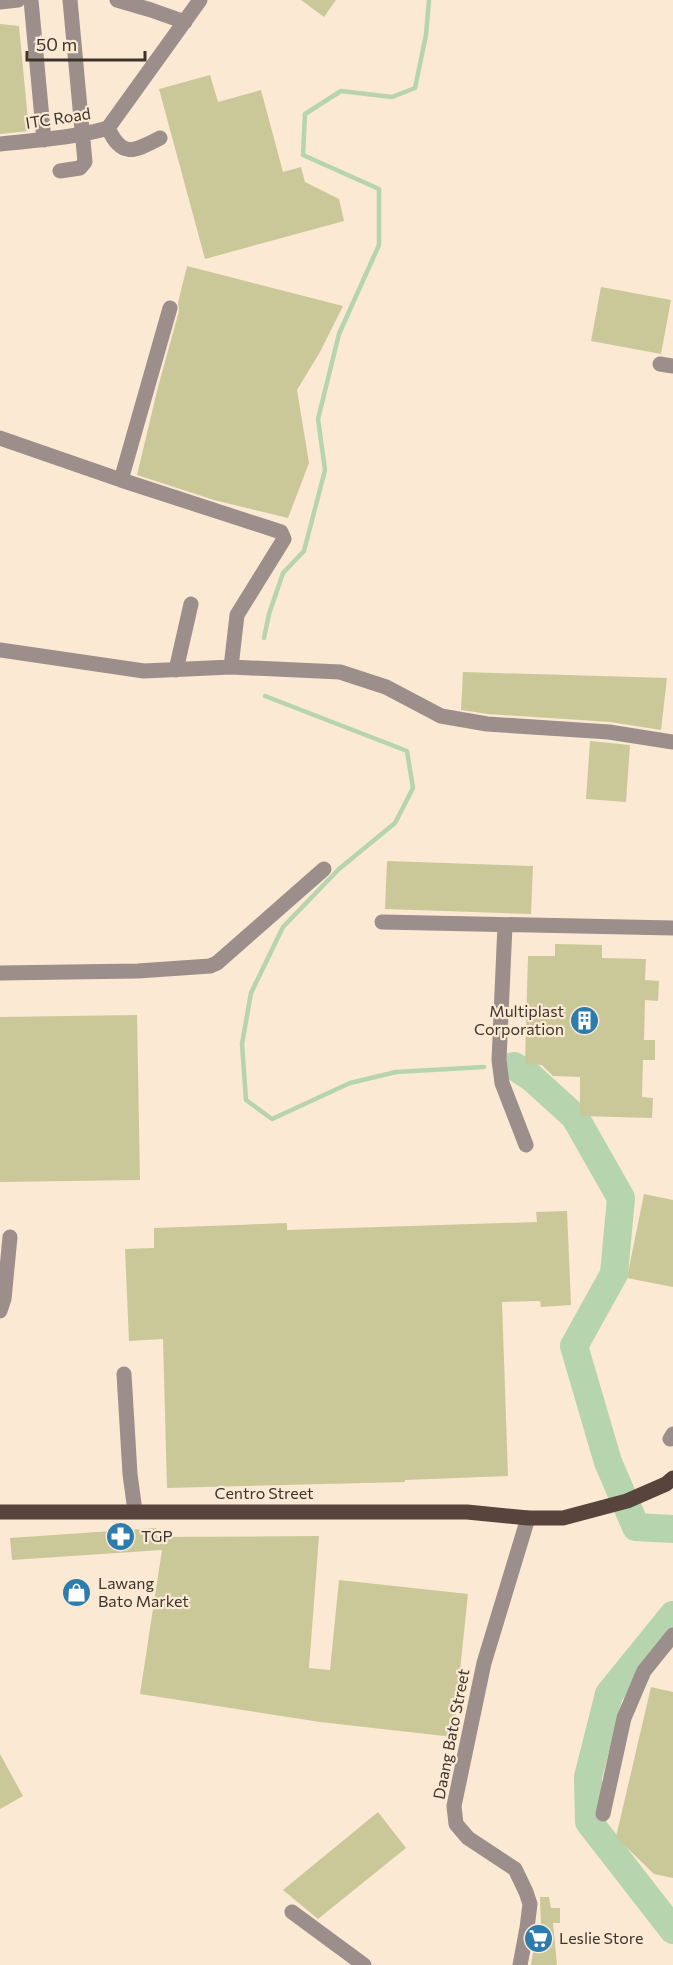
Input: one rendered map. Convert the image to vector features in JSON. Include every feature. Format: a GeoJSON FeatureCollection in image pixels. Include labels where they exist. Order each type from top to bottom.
{"type":"FeatureCollection","features":[{"type":"Feature","properties":{"kind":"main road","name":"Centro Street"},"geometry":{"type":"LineString","coordinates":[[0,1512],[467,1512],[528,1518],[563,1518],[627,1501],[671,1483]]}},
{"type":"Feature","properties":{"kind":"street"},"geometry":{"type":"LineString","coordinates":[[0,2],[18,0]]}},
{"type":"Feature","properties":{"kind":"street"},"geometry":{"type":"LineString","coordinates":[[31,0],[44,140]]}},
{"type":"Feature","properties":{"kind":"street"},"geometry":{"type":"LineString","coordinates":[[60,171],[80,168],[85,162],[70,0]]}},
{"type":"Feature","properties":{"kind":"street"},"geometry":{"type":"LineString","coordinates":[[117,0],[185,22]]}},
{"type":"Feature","properties":{"kind":"street","name":"ITC Road"},"geometry":{"type":"LineString","coordinates":[[0,144],[44,140],[108,128],[200,0]]}},
{"type":"Feature","properties":{"kind":"street"},"geometry":{"type":"LineString","coordinates":[[108,128],[120,148],[143,147],[160,138]]}},
{"type":"Feature","properties":{"kind":"street"},"geometry":{"type":"LineString","coordinates":[[121,480],[170,308]]}},
{"type":"Feature","properties":{"kind":"street"},"geometry":{"type":"LineString","coordinates":[[0,438],[281,532],[284,539],[237,615],[231,667]]}},
{"type":"Feature","properties":{"kind":"street"},"geometry":{"type":"LineString","coordinates":[[176,670],[191,604]]}},
{"type":"Feature","properties":{"kind":"street"},"geometry":{"type":"LineString","coordinates":[[0,651],[144,671],[231,667],[340,672],[386,687],[441,716],[487,724],[609,732],[673,742]]}},
{"type":"Feature","properties":{"kind":"street"},"geometry":{"type":"LineString","coordinates":[[0,973],[138,971],[210,966],[217,963],[324,869]]}},
{"type":"Feature","properties":{"kind":"street"},"geometry":{"type":"LineString","coordinates":[[382,922],[673,928]]}},
{"type":"Feature","properties":{"kind":"street"},"geometry":{"type":"LineString","coordinates":[[505,925],[499,1060],[502,1083],[526,1145]]}},
{"type":"Feature","properties":{"kind":"street"},"geometry":{"type":"LineString","coordinates":[[0,1311],[4,1299],[10,1237]]}},
{"type":"Feature","properties":{"kind":"street"},"geometry":{"type":"LineString","coordinates":[[124,1374],[130,1474],[135,1511]]}},
{"type":"Feature","properties":{"kind":"street","name":"Daang Bato Street"},"geometry":{"type":"LineString","coordinates":[[520,1965],[530,1904],[526,1892],[515,1869],[468,1838],[456,1824],[454,1806],[484,1662],[528,1518]]}},
{"type":"Feature","properties":{"kind":"street"},"geometry":{"type":"LineString","coordinates":[[603,1814],[624,1718],[644,1671],[673,1635]]}},
{"type":"Feature","properties":{"kind":"street"},"geometry":{"type":"LineString","coordinates":[[292,1912],[364,1965]]}},
{"type":"Feature","properties":{"kind":"building"},"geometry":{"type":"Polygon","coordinates":[[[301,0],[336,0],[324,17],[301,0]]]}},
{"type":"Feature","properties":{"kind":"building"},"geometry":{"type":"Polygon","coordinates":[[[0,24],[19,26],[29,131],[0,134],[0,24]]]}},
{"type":"Feature","properties":{"kind":"building"},"geometry":{"type":"Polygon","coordinates":[[[210,75],[218,102],[261,90],[283,172],[301,167],[305,182],[339,199],[344,221],[205,259],[159,89],[210,75]]]}},
{"type":"Feature","properties":{"kind":"building"},"geometry":{"type":"Polygon","coordinates":[[[187,266],[343,306],[320,352],[297,390],[309,463],[288,518],[214,500],[137,475],[179,311],[178,303],[187,266]]]}},
{"type":"Feature","properties":{"kind":"building"},"geometry":{"type":"Polygon","coordinates":[[[601,287],[671,300],[661,354],[591,341],[601,287]]]}},
{"type":"Feature","properties":{"kind":"building"},"geometry":{"type":"Polygon","coordinates":[[[463,672],[667,678],[661,730],[610,722],[488,714],[461,710],[463,672]]]}},
{"type":"Feature","properties":{"kind":"building"},"geometry":{"type":"Polygon","coordinates":[[[590,741],[630,745],[626,802],[586,799],[590,741]]]}},
{"type":"Feature","properties":{"kind":"building"},"geometry":{"type":"Polygon","coordinates":[[[387,861],[533,866],[531,914],[385,909],[387,861]]]}},
{"type":"Feature","properties":{"kind":"building","name":"Multiplast Corporation"},"geometry":{"type":"Polygon","coordinates":[[[555,944],[602,945],[602,958],[646,959],[645,980],[659,981],[658,1001],[645,1000],[644,1040],[655,1040],[655,1060],[643,1060],[642,1097],[653,1098],[652,1118],[580,1116],[580,1077],[553,1076],[542,1065],[525,1064],[528,956],[555,956],[555,944]]]}},
{"type":"Feature","properties":{"kind":"building"},"geometry":{"type":"Polygon","coordinates":[[[137,1015],[140,1180],[0,1182],[0,1017],[137,1015]]]}},
{"type":"Feature","properties":{"kind":"building"},"geometry":{"type":"Polygon","coordinates":[[[644,1194],[673,1200],[673,1287],[627,1278],[644,1194]]]}},
{"type":"Feature","properties":{"kind":"building"},"geometry":{"type":"Polygon","coordinates":[[[567,1211],[571,1305],[541,1307],[540,1301],[502,1302],[508,1476],[405,1480],[405,1482],[167,1488],[163,1339],[129,1341],[125,1249],[154,1248],[154,1228],[287,1223],[287,1230],[537,1222],[536,1212],[567,1211]]]}},
{"type":"Feature","properties":{"kind":"building"},"geometry":{"type":"Polygon","coordinates":[[[156,1528],[157,1537],[319,1536],[309,1668],[330,1670],[339,1580],[468,1594],[453,1737],[320,1722],[140,1694],[162,1550],[12,1560],[10,1538],[156,1528]]]}},
{"type":"Feature","properties":{"kind":"building"},"geometry":{"type":"Polygon","coordinates":[[[651,1687],[673,1692],[673,1878],[654,1874],[616,1837],[651,1687]]]}},
{"type":"Feature","properties":{"kind":"building"},"geometry":{"type":"Polygon","coordinates":[[[0,1754],[23,1796],[0,1809],[0,1754]]]}},
{"type":"Feature","properties":{"kind":"building"},"geometry":{"type":"Polygon","coordinates":[[[378,1812],[406,1848],[318,1919],[283,1890],[378,1812]]]}},
{"type":"Feature","properties":{"kind":"building"},"geometry":{"type":"Polygon","coordinates":[[[540,1897],[549,1897],[551,1908],[560,1908],[560,1923],[553,1923],[557,1965],[531,1965],[537,1929],[541,1929],[540,1897]]]}},
{"type":"Feature","properties":{"kind":"waterway"},"geometry":{"type":"LineString","coordinates":[[264,638],[269,614],[283,573],[304,551],[325,470],[318,419],[339,334],[379,245],[379,189],[303,155],[305,114],[341,91],[392,97],[415,88],[426,35],[429,0]]}},
{"type":"Feature","properties":{"kind":"waterway"},"geometry":{"type":"LineString","coordinates":[[265,696],[407,751],[413,788],[395,823],[339,869],[283,927],[251,993],[242,1044],[246,1100],[272,1119],[350,1083],[396,1072],[484,1067]]}},
{"type":"Feature","properties":{"kind":"waterway"},"geometry":{"type":"LineString","coordinates":[[514,1066],[532,1078],[575,1117],[621,1198],[614,1274],[574,1346],[608,1462],[636,1527],[673,1529]]}},
{"type":"Feature","properties":{"kind":"waterway"},"geometry":{"type":"LineString","coordinates":[[673,1615],[609,1694],[588,1777],[589,1822],[673,1930]]}},
{"type":"Feature","properties":{"kind":"place","name":"Multiplast Corporation"},"geometry":{"type":"Point","coordinates":[585,1020]}},
{"type":"Feature","properties":{"kind":"place","name":"TGP"},"geometry":{"type":"Point","coordinates":[120,1536]}},
{"type":"Feature","properties":{"kind":"place","name":"Lawang Bato Market"},"geometry":{"type":"Point","coordinates":[77,1592]}},
{"type":"Feature","properties":{"kind":"place","name":"Leslie Store"},"geometry":{"type":"Point","coordinates":[538,1938]}}]}
